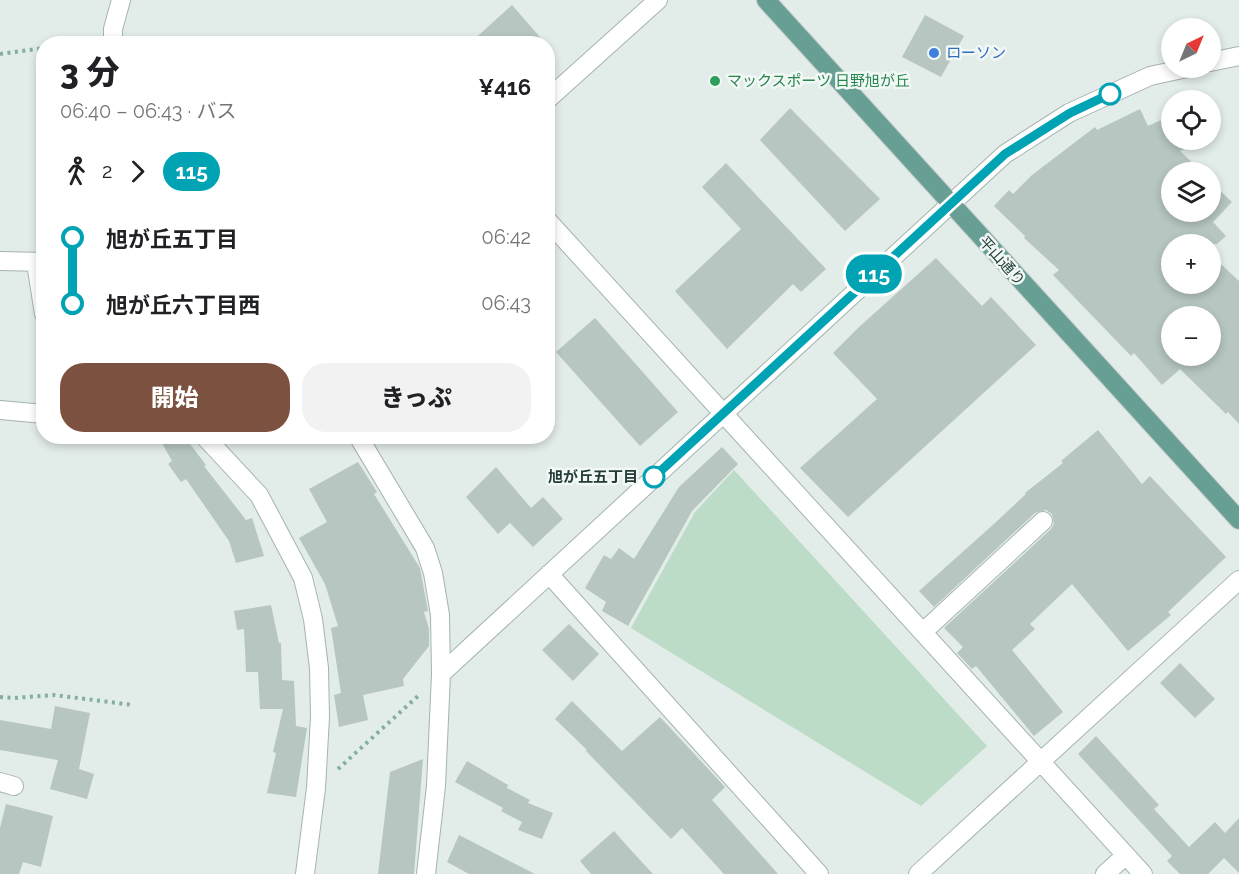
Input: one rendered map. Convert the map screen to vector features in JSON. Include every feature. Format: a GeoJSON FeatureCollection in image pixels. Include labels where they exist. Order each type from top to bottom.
{"type":"FeatureCollection","features":[{"type":"Feature","properties":{"kind":"main road","name":"平山通り"},"geometry":{"type":"LineString","coordinates":[[765,0],[1239,520]]}},
{"type":"Feature","properties":{"kind":"street"},"geometry":{"type":"LineString","coordinates":[[113,36],[121,0]]}},
{"type":"Feature","properties":{"kind":"street"},"geometry":{"type":"LineString","coordinates":[[555,93],[658,0]]}},
{"type":"Feature","properties":{"kind":"street"},"geometry":{"type":"LineString","coordinates":[[1221,60],[1239,56]]}},
{"type":"Feature","properties":{"kind":"street"},"geometry":{"type":"LineString","coordinates":[[441,674],[1005,154],[1070,113],[1150,76],[1161,74]]}},
{"type":"Feature","properties":{"kind":"street"},"geometry":{"type":"LineString","coordinates":[[555,229],[1143,874]]}},
{"type":"Feature","properties":{"kind":"street"},"geometry":{"type":"LineString","coordinates":[[0,261],[36,263]]}},
{"type":"Feature","properties":{"kind":"street"},"geometry":{"type":"LineString","coordinates":[[0,410],[36,413]]}},
{"type":"Feature","properties":{"kind":"street"},"geometry":{"type":"LineString","coordinates":[[211,444],[259,495],[303,578],[313,619],[319,668],[320,717],[316,788],[305,874]]}},
{"type":"Feature","properties":{"kind":"street"},"geometry":{"type":"LineString","coordinates":[[363,444],[425,548],[433,573],[440,615],[441,674],[436,786],[426,874]]}},
{"type":"Feature","properties":{"kind":"street"},"geometry":{"type":"LineString","coordinates":[[923,632],[1043,521]]}},
{"type":"Feature","properties":{"kind":"street"},"geometry":{"type":"LineString","coordinates":[[549,574],[819,874]]}},
{"type":"Feature","properties":{"kind":"street"},"geometry":{"type":"LineString","coordinates":[[918,874],[1239,580]]}},
{"type":"Feature","properties":{"kind":"street"},"geometry":{"type":"LineString","coordinates":[[1106,874],[1125,856]]}},
{"type":"Feature","properties":{"kind":"path"},"geometry":{"type":"LineString","coordinates":[[0,54],[36,49]]}},
{"type":"Feature","properties":{"kind":"path"},"geometry":{"type":"LineString","coordinates":[[316,788],[441,674]]}},
{"type":"Feature","properties":{"kind":"path"},"geometry":{"type":"LineString","coordinates":[[0,697],[54,695],[133,705]]}},
{"type":"Feature","properties":{"kind":"green space"},"geometry":{"type":"Polygon","coordinates":[[[734,470],[987,746],[921,806],[631,628],[695,512],[734,470]]]}},
{"type":"Feature","properties":{"kind":"building"},"geometry":{"type":"Polygon","coordinates":[[[512,5],[539,36],[478,36],[512,5]]]}},
{"type":"Feature","properties":{"kind":"building"},"geometry":{"type":"Polygon","coordinates":[[[925,15],[964,36],[941,77],[902,57],[925,15]]]}},
{"type":"Feature","properties":{"kind":"building"},"geometry":{"type":"Polygon","coordinates":[[[790,108],[880,199],[845,231],[760,140],[790,108]]]}},
{"type":"Feature","properties":{"kind":"building"},"geometry":{"type":"Polygon","coordinates":[[[1140,109],[1148,126],[1161,120],[1161,150],[1182,150],[1180,151],[1192,162],[1161,162],[1161,222],[1213,222],[1226,236],[1221,240],[1221,234],[1161,234],[1161,294],[1221,294],[1221,264],[1239,281],[1239,424],[1180,369],[1162,385],[1134,353],[1131,356],[1053,275],[1059,270],[994,206],[1009,190],[1013,194],[1032,175],[1095,127],[1097,130],[1140,109]]]}},
{"type":"Feature","properties":{"kind":"building"},"geometry":{"type":"Polygon","coordinates":[[[726,163],[826,269],[801,292],[793,284],[727,349],[675,291],[741,229],[702,187],[726,163]]]}},
{"type":"Feature","properties":{"kind":"building"},"geometry":{"type":"Polygon","coordinates":[[[1221,192],[1232,202],[1221,214],[1221,192]]]}},
{"type":"Feature","properties":{"kind":"building"},"geometry":{"type":"Polygon","coordinates":[[[936,258],[982,306],[991,297],[1036,345],[848,517],[800,468],[877,399],[833,353],[936,258]]]}},
{"type":"Feature","properties":{"kind":"building"},"geometry":{"type":"Polygon","coordinates":[[[595,318],[678,412],[640,446],[556,352],[595,318]]]}},
{"type":"Feature","properties":{"kind":"building"},"geometry":{"type":"Polygon","coordinates":[[[1098,430],[1142,484],[1150,476],[1226,557],[1168,612],[1171,615],[1128,651],[1072,584],[1030,624],[1035,629],[1012,650],[1063,712],[1034,736],[976,666],[972,669],[957,653],[963,647],[944,628],[1051,529],[1054,524],[1052,514],[1046,510],[1035,513],[934,607],[919,591],[1025,493],[1063,463],[1061,461],[1098,430]]]}},
{"type":"Feature","properties":{"kind":"building"},"geometry":{"type":"Polygon","coordinates":[[[162,444],[190,444],[206,465],[204,466],[246,520],[252,518],[264,556],[236,563],[229,541],[186,479],[181,482],[168,464],[172,461],[162,444]]]}},
{"type":"Feature","properties":{"kind":"building"},"geometry":{"type":"Polygon","coordinates":[[[722,447],[738,464],[692,511],[628,626],[602,611],[606,602],[585,588],[604,555],[611,559],[619,548],[634,559],[679,487],[722,447]]]}},
{"type":"Feature","properties":{"kind":"building"},"geometry":{"type":"Polygon","coordinates":[[[358,462],[377,492],[374,494],[420,568],[428,611],[424,612],[429,629],[429,646],[403,679],[404,686],[363,695],[368,720],[339,727],[334,695],[341,693],[331,628],[338,626],[325,584],[299,538],[327,522],[309,489],[358,462]]]}},
{"type":"Feature","properties":{"kind":"building"},"geometry":{"type":"Polygon","coordinates":[[[496,467],[531,508],[543,497],[563,519],[533,547],[510,523],[498,534],[466,497],[496,467]]]}},
{"type":"Feature","properties":{"kind":"building"},"geometry":{"type":"Polygon","coordinates":[[[271,605],[279,643],[281,643],[282,680],[294,681],[296,726],[307,728],[296,797],[267,793],[283,709],[260,709],[258,672],[246,672],[244,629],[237,630],[234,611],[271,605]]]}},
{"type":"Feature","properties":{"kind":"building"},"geometry":{"type":"Polygon","coordinates":[[[569,624],[599,654],[573,681],[542,650],[569,624]]]}},
{"type":"Feature","properties":{"kind":"building"},"geometry":{"type":"Polygon","coordinates":[[[1180,663],[1215,699],[1195,718],[1160,683],[1180,663]]]}},
{"type":"Feature","properties":{"kind":"building"},"geometry":{"type":"Polygon","coordinates":[[[572,701],[622,751],[660,717],[725,787],[712,800],[778,874],[724,874],[682,828],[671,839],[555,719],[572,701]]]}},
{"type":"Feature","properties":{"kind":"building"},"geometry":{"type":"Polygon","coordinates":[[[55,706],[90,713],[79,769],[94,774],[87,799],[50,789],[58,760],[0,750],[0,720],[51,729],[55,706]]]}},
{"type":"Feature","properties":{"kind":"building"},"geometry":{"type":"Polygon","coordinates":[[[1096,736],[1159,805],[1154,809],[1189,847],[1215,822],[1225,833],[1239,818],[1239,873],[1224,858],[1208,874],[1180,874],[1167,861],[1172,856],[1078,754],[1096,736]]]}},
{"type":"Feature","properties":{"kind":"building"},"geometry":{"type":"Polygon","coordinates":[[[423,759],[414,874],[378,874],[390,772],[423,759]]]}},
{"type":"Feature","properties":{"kind":"building"},"geometry":{"type":"Polygon","coordinates":[[[467,761],[508,785],[507,788],[530,800],[528,803],[553,813],[542,839],[518,830],[522,822],[501,811],[503,808],[455,782],[467,761]]]}},
{"type":"Feature","properties":{"kind":"building"},"geometry":{"type":"Polygon","coordinates":[[[6,804],[53,816],[41,867],[23,862],[19,874],[0,874],[0,828],[6,804]]]}},
{"type":"Feature","properties":{"kind":"building"},"geometry":{"type":"Polygon","coordinates":[[[614,831],[653,874],[591,874],[580,861],[614,831]]]}},
{"type":"Feature","properties":{"kind":"building"},"geometry":{"type":"Polygon","coordinates":[[[459,835],[535,874],[469,874],[447,862],[459,835]]]}},
{"type":"Feature","properties":{"kind":"bus line","name":"115"},"geometry":{"type":"LineString","coordinates":[[654,477],[1005,154],[1070,113],[1110,94]]}},
{"type":"Feature","properties":{"kind":"place","name":"ローソン"},"geometry":{"type":"Point","coordinates":[934,53]}},
{"type":"Feature","properties":{"kind":"place","name":"マックスポーツ 日野旭が丘"},"geometry":{"type":"Point","coordinates":[715,81]}},
{"type":"Feature","properties":{"kind":"place","name":"旭が丘五丁目"},"geometry":{"type":"Point","coordinates":[654,477]}}]}
